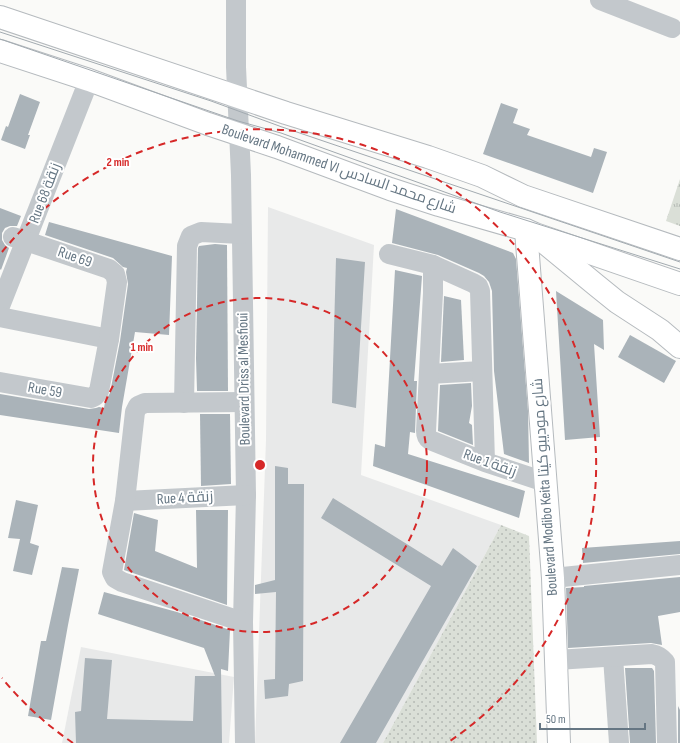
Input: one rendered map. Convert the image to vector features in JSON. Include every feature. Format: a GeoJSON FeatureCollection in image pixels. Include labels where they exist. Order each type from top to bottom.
{"type":"FeatureCollection","features":[{"type":"Feature","properties":{"kind":"main road"},"geometry":{"type":"LineString","coordinates":[[0,18],[294,115],[428,156],[482,176],[523,196],[680,249]]}},
{"type":"Feature","properties":{"kind":"main road","name":"Boulevard Mohammed VI شارع محمد السادس"},"geometry":{"type":"LineString","coordinates":[[0,51],[89,80],[390,189],[530,232],[680,284]]}},
{"type":"Feature","properties":{"kind":"main road"},"geometry":{"type":"LineString","coordinates":[[530,232],[617,302],[660,330],[680,347]]}},
{"type":"Feature","properties":{"kind":"main road","name":"Boulevard Modibo Keita شارع موديبو كيتا"},"geometry":{"type":"LineString","coordinates":[[530,232],[552,578],[559,743]]}},
{"type":"Feature","properties":{"kind":"street","name":"Boulevard Driss al Mesfioui"},"geometry":{"type":"LineString","coordinates":[[236,0],[236,67],[241,175],[246,494],[243,622],[245,743]]}},
{"type":"Feature","properties":{"kind":"street"},"geometry":{"type":"LineString","coordinates":[[600,0],[672,28]]}},
{"type":"Feature","properties":{"kind":"street","name":"Rue 68 زنقة"},"geometry":{"type":"LineString","coordinates":[[0,306],[20,239],[89,80]]}},
{"type":"Feature","properties":{"kind":"street"},"geometry":{"type":"LineString","coordinates":[[184,403],[187,246],[191,236],[201,232],[241,234]]}},
{"type":"Feature","properties":{"kind":"street","name":"Rue 69"},"geometry":{"type":"LineString","coordinates":[[20,239],[110,270],[115,274],[117,282],[109,339]]}},
{"type":"Feature","properties":{"kind":"street"},"geometry":{"type":"LineString","coordinates":[[389,254],[433,265],[478,286],[480,291],[485,462]]}},
{"type":"Feature","properties":{"kind":"street"},"geometry":{"type":"LineString","coordinates":[[433,265],[429,374],[482,370]]}},
{"type":"Feature","properties":{"kind":"street"},"geometry":{"type":"LineString","coordinates":[[0,317],[109,339]]}},
{"type":"Feature","properties":{"kind":"street","name":"Rue 59"},"geometry":{"type":"LineString","coordinates":[[0,382],[90,398],[95,396],[99,391],[109,339]]}},
{"type":"Feature","properties":{"kind":"street","name":"Rue 1 زنقة"},"geometry":{"type":"LineString","coordinates":[[429,374],[426,431],[428,438],[485,462],[545,482]]}},
{"type":"Feature","properties":{"kind":"street"},"geometry":{"type":"LineString","coordinates":[[243,622],[122,582],[115,578],[112,572],[125,501],[135,412],[138,406],[145,403],[244,402]]}},
{"type":"Feature","properties":{"kind":"street","name":"Rue 4 زنقة"},"geometry":{"type":"LineString","coordinates":[[125,501],[246,494]]}},
{"type":"Feature","properties":{"kind":"street"},"geometry":{"type":"LineString","coordinates":[[552,578],[680,565]]}},
{"type":"Feature","properties":{"kind":"street"},"geometry":{"type":"LineString","coordinates":[[556,660],[652,654],[662,658],[665,662],[667,743]]}},
{"type":"Feature","properties":{"kind":"street"},"geometry":{"type":"LineString","coordinates":[[613,657],[619,743]]}},
{"type":"Feature","properties":{"kind":"shaded area"},"geometry":{"type":"Polygon","coordinates":[[[268,207],[374,245],[361,475],[501,525],[383,743],[255,743],[266,440],[268,207]]]}},
{"type":"Feature","properties":{"kind":"shaded area"},"geometry":{"type":"Polygon","coordinates":[[[81,647],[234,677],[229,743],[62,743],[81,647]]]}},
{"type":"Feature","properties":{"kind":"green space"},"geometry":{"type":"Polygon","coordinates":[[[680,179],[680,226],[666,221],[680,179]]]}},
{"type":"Feature","properties":{"kind":"green space"},"geometry":{"type":"Polygon","coordinates":[[[501,525],[529,536],[537,743],[383,743],[501,525]]]}},
{"type":"Feature","properties":{"kind":"building"},"geometry":{"type":"Polygon","coordinates":[[[20,94],[40,102],[28,135],[30,135],[25,149],[1,140],[6,126],[8,127],[20,94]]]}},
{"type":"Feature","properties":{"kind":"building"},"geometry":{"type":"Polygon","coordinates":[[[501,103],[518,109],[513,123],[530,129],[527,135],[591,157],[594,148],[607,152],[593,193],[483,154],[501,103]]]}},
{"type":"Feature","properties":{"kind":"building"},"geometry":{"type":"Polygon","coordinates":[[[0,208],[21,216],[17,226],[5,228],[2,233],[2,240],[9,248],[1,270],[0,269],[0,208]]]}},
{"type":"Feature","properties":{"kind":"building"},"geometry":{"type":"Polygon","coordinates":[[[396,209],[513,253],[516,259],[528,411],[529,463],[504,454],[494,371],[492,291],[489,282],[479,273],[438,255],[392,243],[396,209]]]}},
{"type":"Feature","properties":{"kind":"building"},"geometry":{"type":"Polygon","coordinates":[[[49,222],[172,256],[169,335],[135,332],[119,433],[0,415],[0,394],[89,409],[99,407],[104,408],[105,402],[110,393],[120,341],[128,284],[126,272],[127,268],[123,267],[113,258],[45,235],[49,222]]]}},
{"type":"Feature","properties":{"kind":"building"},"geometry":{"type":"Polygon","coordinates":[[[215,244],[227,245],[228,391],[197,391],[196,358],[198,248],[199,246],[215,244]]]}},
{"type":"Feature","properties":{"kind":"building"},"geometry":{"type":"Polygon","coordinates":[[[336,258],[365,262],[356,408],[332,403],[336,258]]]}},
{"type":"Feature","properties":{"kind":"building"},"geometry":{"type":"Polygon","coordinates":[[[395,270],[422,276],[414,381],[417,381],[415,433],[410,432],[408,454],[525,491],[519,518],[373,466],[375,444],[385,447],[395,270]]]}},
{"type":"Feature","properties":{"kind":"building"},"geometry":{"type":"Polygon","coordinates":[[[556,291],[603,320],[604,350],[594,344],[600,437],[565,440],[556,291]]]}},
{"type":"Feature","properties":{"kind":"building"},"geometry":{"type":"Polygon","coordinates":[[[444,296],[461,300],[464,360],[441,362],[444,296]]]}},
{"type":"Feature","properties":{"kind":"building"},"geometry":{"type":"Polygon","coordinates":[[[630,335],[676,361],[664,383],[618,357],[630,335]]]}},
{"type":"Feature","properties":{"kind":"building"},"geometry":{"type":"Polygon","coordinates":[[[471,383],[472,406],[469,423],[472,425],[473,445],[438,431],[440,385],[471,383]]]}},
{"type":"Feature","properties":{"kind":"building"},"geometry":{"type":"Polygon","coordinates":[[[200,414],[230,414],[231,484],[201,486],[200,414]]]}},
{"type":"Feature","properties":{"kind":"building"},"geometry":{"type":"Polygon","coordinates":[[[275,466],[288,468],[288,484],[304,484],[303,681],[289,684],[288,696],[265,699],[264,680],[275,679],[276,592],[255,594],[255,585],[275,580],[275,466]]]}},
{"type":"Feature","properties":{"kind":"building"},"geometry":{"type":"Polygon","coordinates":[[[333,498],[442,566],[453,548],[477,566],[376,743],[340,743],[431,586],[321,518],[333,498]]]}},
{"type":"Feature","properties":{"kind":"building"},"geometry":{"type":"Polygon","coordinates":[[[16,500],[38,505],[30,543],[39,546],[32,575],[13,571],[20,539],[8,538],[16,500]]]}},
{"type":"Feature","properties":{"kind":"building"},"geometry":{"type":"Polygon","coordinates":[[[196,510],[228,510],[227,605],[124,570],[134,513],[158,520],[155,551],[197,568],[196,510]]]}},
{"type":"Feature","properties":{"kind":"building"},"geometry":{"type":"Polygon","coordinates":[[[680,541],[680,554],[583,563],[582,548],[680,541]]]}},
{"type":"Feature","properties":{"kind":"building"},"geometry":{"type":"Polygon","coordinates":[[[62,567],[79,569],[51,720],[28,716],[41,641],[46,641],[62,567]]]}},
{"type":"Feature","properties":{"kind":"building"},"geometry":{"type":"Polygon","coordinates":[[[680,577],[680,612],[658,616],[662,645],[651,643],[568,648],[566,588],[680,577]]]}},
{"type":"Feature","properties":{"kind":"building"},"geometry":{"type":"Polygon","coordinates":[[[104,592],[177,612],[230,630],[228,671],[221,669],[222,743],[76,743],[75,712],[81,711],[85,658],[112,660],[107,719],[193,721],[195,676],[215,676],[204,648],[98,614],[104,592]]]}},
{"type":"Feature","properties":{"kind":"building"},"geometry":{"type":"Polygon","coordinates":[[[625,668],[652,668],[654,671],[656,743],[630,743],[625,668]]]}},
{"type":"Feature","properties":{"kind":"building"},"geometry":{"type":"Polygon","coordinates":[[[678,706],[680,710],[680,743],[678,743],[678,706]]]}},
{"type":"Feature","properties":{"kind":"tram line"},"geometry":{"type":"LineString","coordinates":[[0,32],[211,101],[282,127],[680,262]]}},
{"type":"Feature","properties":{"kind":"tram line"},"geometry":{"type":"LineString","coordinates":[[0,39],[238,121],[281,133],[500,212],[680,269]]}}]}
